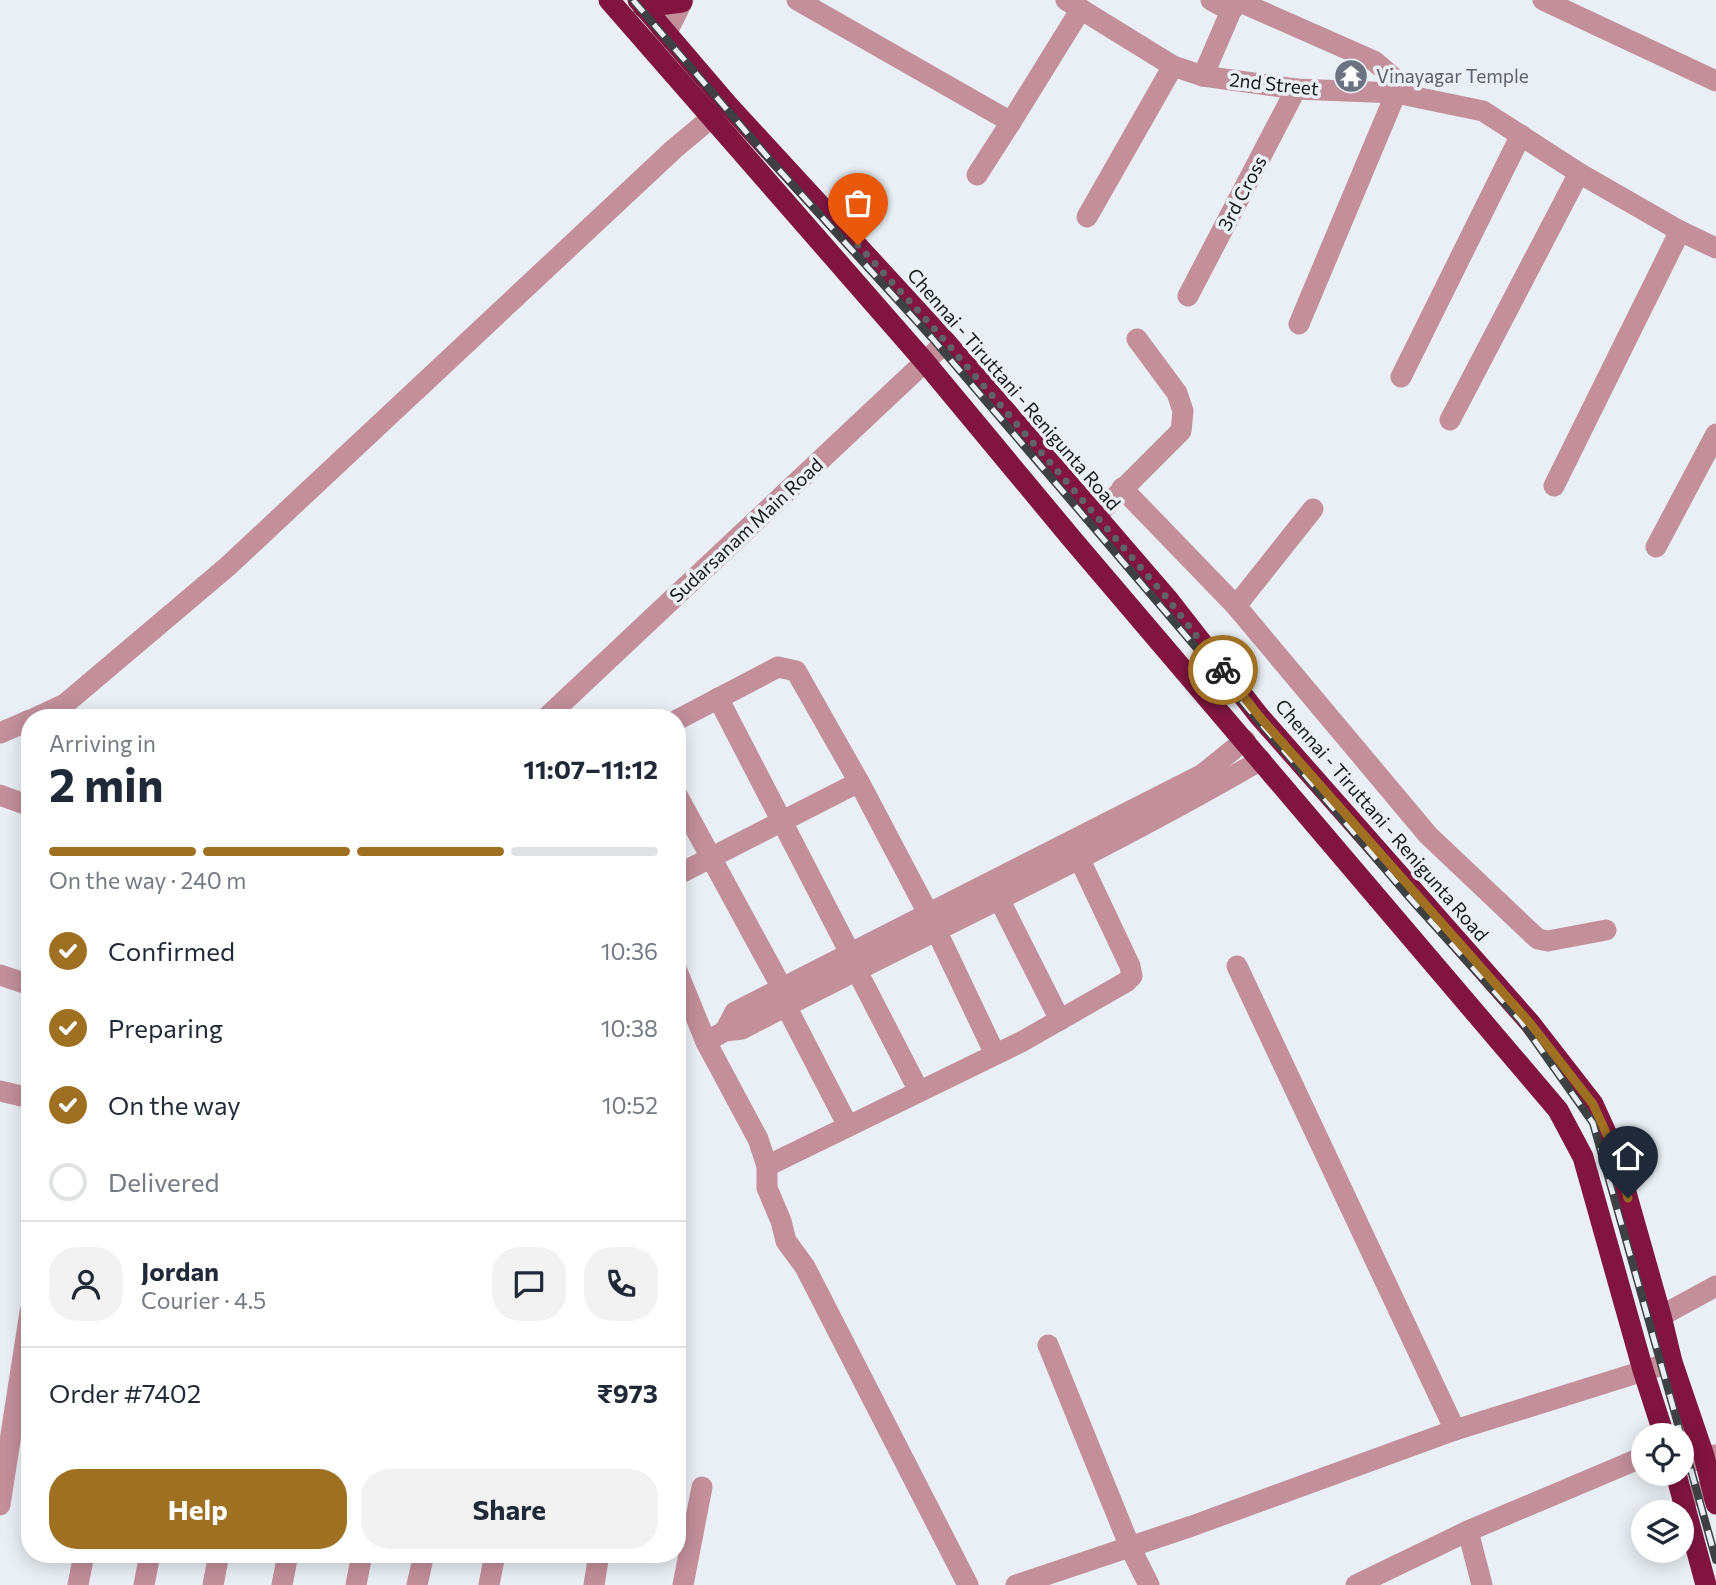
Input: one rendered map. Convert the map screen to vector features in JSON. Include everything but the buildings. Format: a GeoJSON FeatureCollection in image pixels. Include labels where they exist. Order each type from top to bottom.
{"type":"FeatureCollection","features":[{"type":"Feature","properties":{"kind":"highway"},"geometry":{"type":"LineString","coordinates":[[609,0],[925,362],[1063,529],[1558,1110],[1583,1157],[1660,1423]]}},
{"type":"Feature","properties":{"kind":"highway"},"geometry":{"type":"LineString","coordinates":[[641,3],[682,1]]}},
{"type":"Feature","properties":{"kind":"highway","name":"Chennai - Tiruttani - Renigunta Road"},"geometry":{"type":"LineString","coordinates":[[641,3],[728,105],[946,342],[1167,598],[1259,716],[1530,1023],[1593,1104],[1614,1150],[1672,1362],[1710,1456],[1715,1493]]}},
{"type":"Feature","properties":{"kind":"highway"},"geometry":{"type":"LineString","coordinates":[[1694,1541],[1706,1585]]}},
{"type":"Feature","properties":{"kind":"street"},"geometry":{"type":"LineString","coordinates":[[797,0],[1011,122]]}},
{"type":"Feature","properties":{"kind":"street"},"geometry":{"type":"LineString","coordinates":[[1211,0],[1236,4],[1374,61],[1417,98]]}},
{"type":"Feature","properties":{"kind":"street"},"geometry":{"type":"LineString","coordinates":[[1543,0],[1716,81]]}},
{"type":"Feature","properties":{"kind":"street"},"geometry":{"type":"LineString","coordinates":[[650,48],[667,32],[682,1]]}},
{"type":"Feature","properties":{"kind":"street"},"geometry":{"type":"LineString","coordinates":[[1203,76],[1236,4]]}},
{"type":"Feature","properties":{"kind":"street"},"geometry":{"type":"LineString","coordinates":[[977,175],[1011,122],[1073,5]]}},
{"type":"Feature","properties":{"kind":"street","name":"2nd Street"},"geometry":{"type":"LineString","coordinates":[[1073,5],[1173,66],[1203,76],[1296,89],[1396,93],[1483,111],[1579,173],[1680,231],[1716,248]]}},
{"type":"Feature","properties":{"kind":"street"},"geometry":{"type":"LineString","coordinates":[[1087,217],[1173,66]]}},
{"type":"Feature","properties":{"kind":"street","name":"3rd Cross"},"geometry":{"type":"LineString","coordinates":[[1188,296],[1296,89]]}},
{"type":"Feature","properties":{"kind":"street"},"geometry":{"type":"LineString","coordinates":[[1299,324],[1396,93]]}},
{"type":"Feature","properties":{"kind":"street"},"geometry":{"type":"LineString","coordinates":[[54,709],[65,704],[227,567],[674,149],[711,118]]}},
{"type":"Feature","properties":{"kind":"street"},"geometry":{"type":"LineString","coordinates":[[1401,377],[1521,135]]}},
{"type":"Feature","properties":{"kind":"street"},"geometry":{"type":"LineString","coordinates":[[1450,420],[1579,173]]}},
{"type":"Feature","properties":{"kind":"street"},"geometry":{"type":"LineString","coordinates":[[1554,486],[1680,231]]}},
{"type":"Feature","properties":{"kind":"street"},"geometry":{"type":"LineString","coordinates":[[1095,517],[1181,431],[1183,411],[1177,393],[1136,339]]}},
{"type":"Feature","properties":{"kind":"street","name":"Sudarsanam Main Road"},"geometry":{"type":"LineString","coordinates":[[558,709],[946,342]]}},
{"type":"Feature","properties":{"kind":"street"},"geometry":{"type":"LineString","coordinates":[[1656,547],[1716,434]]}},
{"type":"Feature","properties":{"kind":"street"},"geometry":{"type":"LineString","coordinates":[[1122,488],[1236,606],[1429,835],[1538,939],[1559,941],[1606,930]]}},
{"type":"Feature","properties":{"kind":"street"},"geometry":{"type":"LineString","coordinates":[[1236,606],[1313,509]]}},
{"type":"Feature","properties":{"kind":"street"},"geometry":{"type":"LineString","coordinates":[[686,715],[778,667],[796,671],[859,782],[932,922],[995,1054]]}},
{"type":"Feature","properties":{"kind":"street"},"geometry":{"type":"LineString","coordinates":[[718,698],[919,1091]]}},
{"type":"Feature","properties":{"kind":"street"},"geometry":{"type":"LineString","coordinates":[[0,733],[21,724]]}},
{"type":"Feature","properties":{"kind":"street"},"geometry":{"type":"LineString","coordinates":[[706,1042],[725,1031],[742,1029],[784,997],[1103,834],[1203,774],[1245,740]]}},
{"type":"Feature","properties":{"kind":"street"},"geometry":{"type":"LineString","coordinates":[[932,922],[999,899],[1079,858],[1103,834],[1211,789],[1261,760]]}},
{"type":"Feature","properties":{"kind":"street"},"geometry":{"type":"LineString","coordinates":[[686,870],[859,782]]}},
{"type":"Feature","properties":{"kind":"street"},"geometry":{"type":"LineString","coordinates":[[0,795],[21,803]]}},
{"type":"Feature","properties":{"kind":"street"},"geometry":{"type":"LineString","coordinates":[[686,811],[848,1126]]}},
{"type":"Feature","properties":{"kind":"street"},"geometry":{"type":"LineString","coordinates":[[767,1166],[995,1054],[1118,988],[1132,976],[1130,966],[1079,858]]}},
{"type":"Feature","properties":{"kind":"street"},"geometry":{"type":"LineString","coordinates":[[999,899],[1060,1020]]}},
{"type":"Feature","properties":{"kind":"street"},"geometry":{"type":"LineString","coordinates":[[1237,965],[1455,1430]]}},
{"type":"Feature","properties":{"kind":"street"},"geometry":{"type":"LineString","coordinates":[[0,975],[21,977]]}},
{"type":"Feature","properties":{"kind":"street"},"geometry":{"type":"LineString","coordinates":[[686,993],[706,1042],[758,1139],[767,1166],[767,1188],[786,1241],[805,1267],[968,1585]]}},
{"type":"Feature","properties":{"kind":"street"},"geometry":{"type":"LineString","coordinates":[[0,1091],[21,1096]]}},
{"type":"Feature","properties":{"kind":"street"},"geometry":{"type":"LineString","coordinates":[[1661,1316],[1716,1286]]}},
{"type":"Feature","properties":{"kind":"street"},"geometry":{"type":"LineString","coordinates":[[1048,1345],[1130,1547],[1149,1585]]}},
{"type":"Feature","properties":{"kind":"street"},"geometry":{"type":"LineString","coordinates":[[0,1505],[7,1416],[21,1353]]}},
{"type":"Feature","properties":{"kind":"street"},"geometry":{"type":"LineString","coordinates":[[1016,1585],[1130,1547],[1455,1430],[1672,1362]]}},
{"type":"Feature","properties":{"kind":"street"},"geometry":{"type":"LineString","coordinates":[[1356,1585],[1468,1531],[1631,1462]]}},
{"type":"Feature","properties":{"kind":"street"},"geometry":{"type":"LineString","coordinates":[[683,1585],[702,1487]]}},
{"type":"Feature","properties":{"kind":"street"},"geometry":{"type":"LineString","coordinates":[[1687,1500],[1715,1493]]}},
{"type":"Feature","properties":{"kind":"street"},"geometry":{"type":"LineString","coordinates":[[1468,1531],[1482,1585]]}},
{"type":"Feature","properties":{"kind":"street"},"geometry":{"type":"LineString","coordinates":[[78,1585],[82,1563]]}},
{"type":"Feature","properties":{"kind":"street"},"geometry":{"type":"LineString","coordinates":[[144,1585],[148,1563]]}},
{"type":"Feature","properties":{"kind":"street"},"geometry":{"type":"LineString","coordinates":[[213,1585],[217,1563]]}},
{"type":"Feature","properties":{"kind":"street"},"geometry":{"type":"LineString","coordinates":[[282,1585],[286,1563]]}},
{"type":"Feature","properties":{"kind":"street"},"geometry":{"type":"LineString","coordinates":[[356,1585],[360,1563]]}},
{"type":"Feature","properties":{"kind":"street"},"geometry":{"type":"LineString","coordinates":[[417,1585],[422,1563]]}},
{"type":"Feature","properties":{"kind":"street"},"geometry":{"type":"LineString","coordinates":[[489,1585],[493,1563]]}},
{"type":"Feature","properties":{"kind":"street"},"geometry":{"type":"LineString","coordinates":[[594,1585],[598,1563]]}},
{"type":"Feature","properties":{"kind":"railway"},"geometry":{"type":"LineString","coordinates":[[633,0],[772,162],[932,338],[1408,896],[1521,1021],[1593,1123],[1678,1423]]}},
{"type":"Feature","properties":{"kind":"railway"},"geometry":{"type":"LineString","coordinates":[[1694,1481],[1716,1560]]}},
{"type":"Feature","properties":{"kind":"way so far"},"geometry":{"type":"LineString","coordinates":[[858,245],[932,326],[1167,598],[1223,670]]}},
{"type":"Feature","properties":{"kind":"place","name":"Vinayagar Temple"},"geometry":{"type":"Point","coordinates":[1351,76]}},
{"type":"Feature","properties":{"kind":"route"},"geometry":{"type":"LineString","coordinates":[[1223,670],[1259,716],[1530,1023],[1593,1104],[1614,1150],[1628,1198]]}}]}
